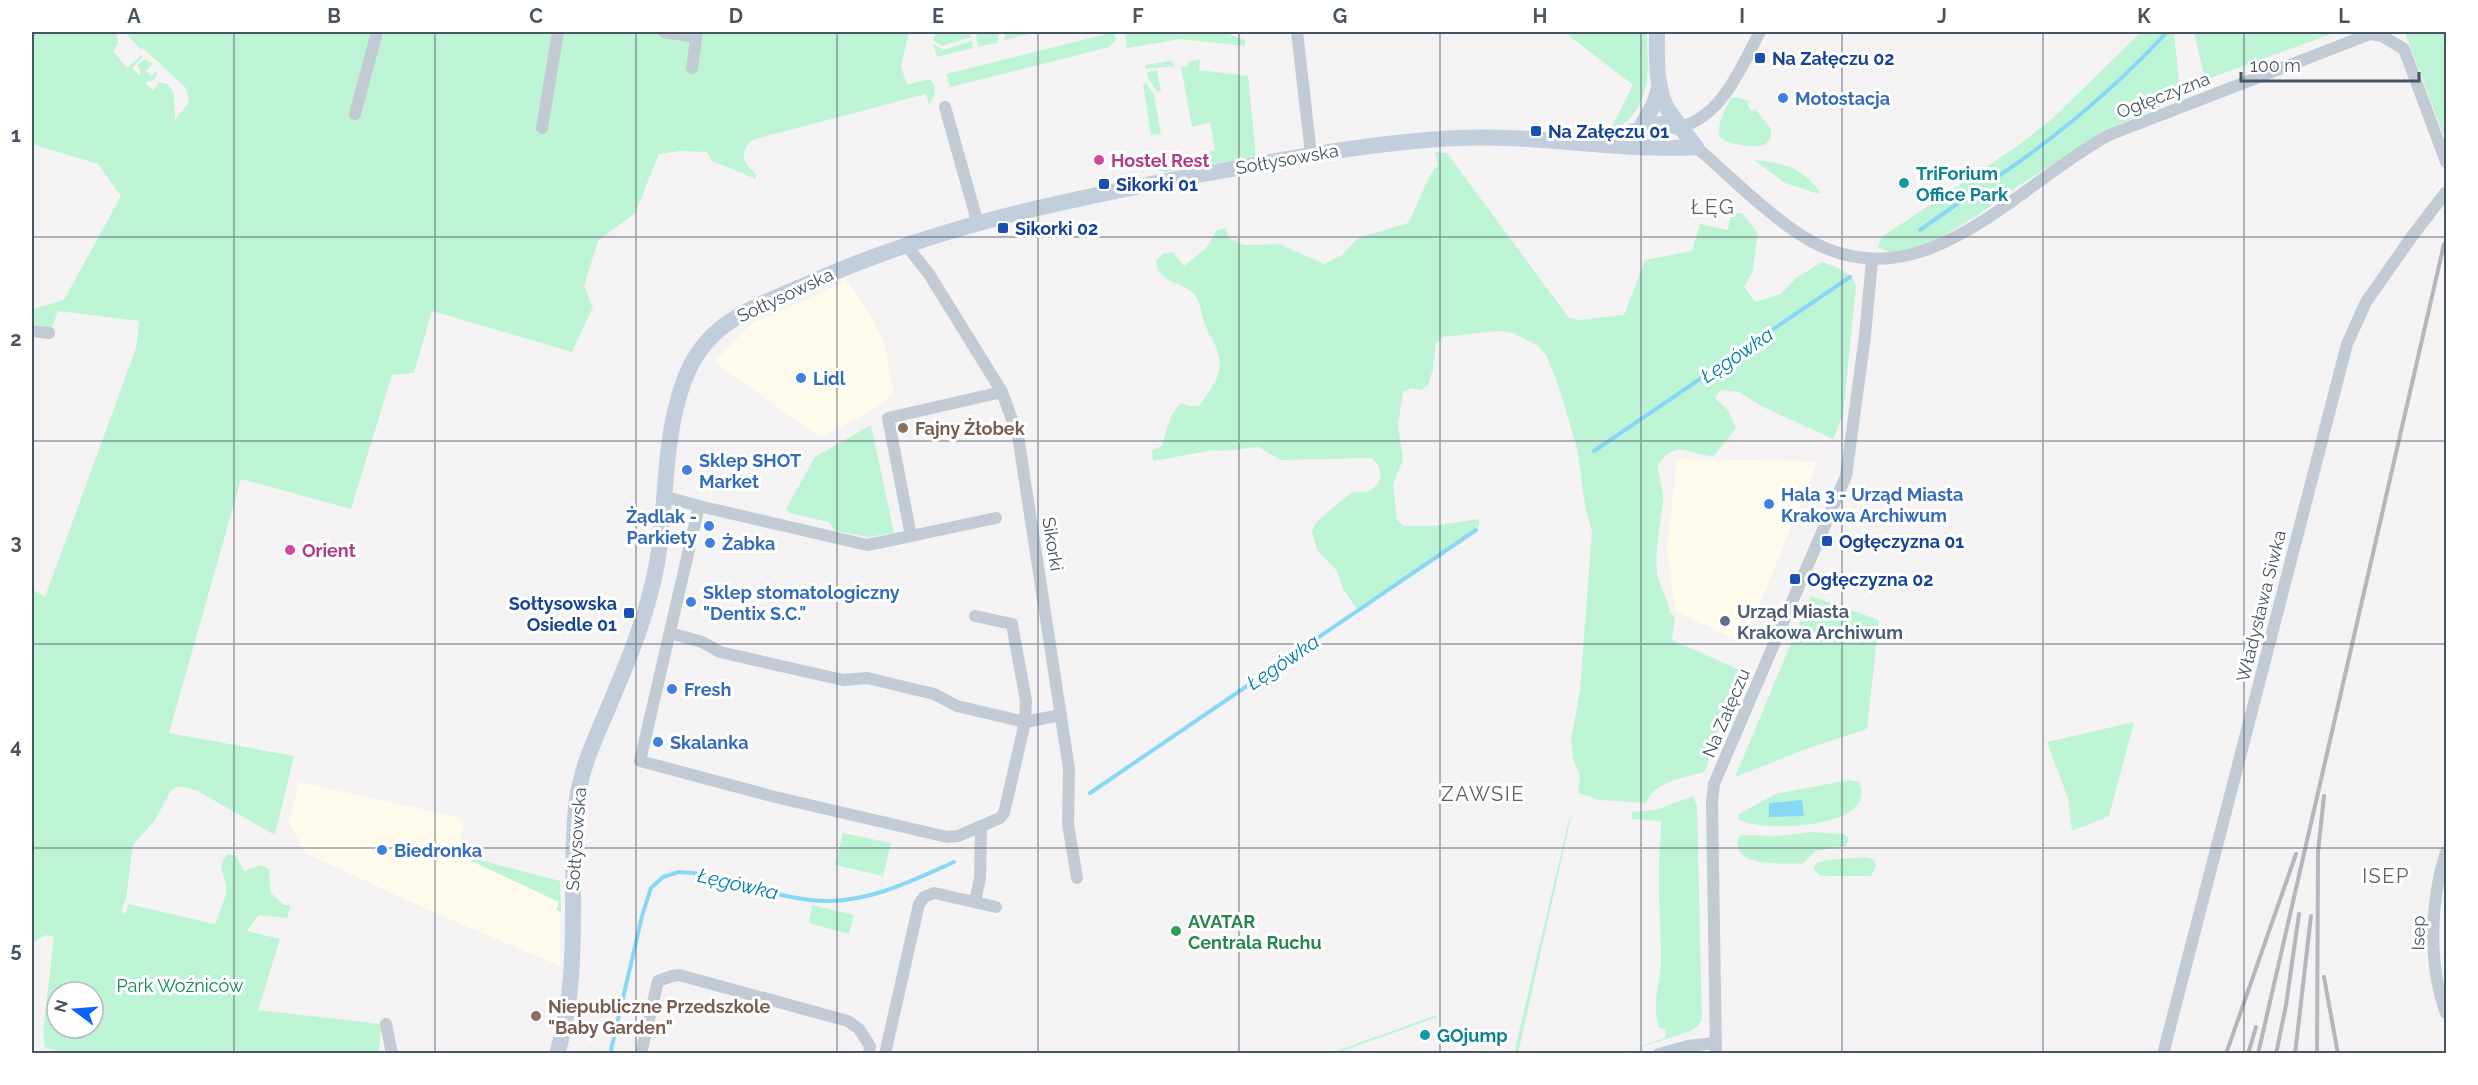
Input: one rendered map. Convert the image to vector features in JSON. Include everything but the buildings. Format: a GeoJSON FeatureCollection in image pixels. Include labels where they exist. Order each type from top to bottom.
{"type":"FeatureCollection","features":[{"type":"Feature","properties":{"kind":"street"},"geometry":{"type":"LineString","coordinates":[[355,114],[377,32]]}},
{"type":"Feature","properties":{"kind":"street"},"geometry":{"type":"LineString","coordinates":[[542,128],[558,32]]}},
{"type":"Feature","properties":{"kind":"street"},"geometry":{"type":"LineString","coordinates":[[664,32],[697,34],[692,68]]}},
{"type":"Feature","properties":{"kind":"street"},"geometry":{"type":"LineString","coordinates":[[1297,32],[1311,154]]}},
{"type":"Feature","properties":{"kind":"street"},"geometry":{"type":"LineString","coordinates":[[1657,32],[1660,86],[1666,107],[1696,147],[1794,230],[1828,249],[1872,260]]}},
{"type":"Feature","properties":{"kind":"street"},"geometry":{"type":"LineString","coordinates":[[1681,127],[1705,115],[1719,101],[1733,84],[1760,32]]}},
{"type":"Feature","properties":{"kind":"street","name":"Ogłęczyzna"},"geometry":{"type":"LineString","coordinates":[[1872,260],[1912,255],[1949,242],[2072,157],[2109,135],[2370,34],[2382,36],[2404,49],[2446,162]]}},
{"type":"Feature","properties":{"kind":"street"},"geometry":{"type":"LineString","coordinates":[[1640,129],[1654,104],[1660,86]]}},
{"type":"Feature","properties":{"kind":"street"},"geometry":{"type":"LineString","coordinates":[[945,107],[978,224]]}},
{"type":"Feature","properties":{"kind":"street","name":"Sołtysowska"},"geometry":{"type":"LineString","coordinates":[[1592,142],[1663,124],[1681,127]]}},
{"type":"Feature","properties":{"kind":"street","name":"Sołtysowska"},"geometry":{"type":"LineString","coordinates":[[557,1053],[566,1023],[571,990],[572,876],[579,785],[585,762],[645,610],[658,554],[671,434],[680,392],[692,363],[710,338],[729,321],[862,260],[906,244],[1072,200],[1311,154],[1376,145],[1459,138],[1592,142],[1660,149],[1696,147]]}},
{"type":"Feature","properties":{"kind":"street","name":"Władysława Siwka"},"geometry":{"type":"LineString","coordinates":[[2163,1053],[2348,345],[2366,302],[2446,192]]}},
{"type":"Feature","properties":{"kind":"street","name":"Sikorki"},"geometry":{"type":"LineString","coordinates":[[906,244],[929,274],[1002,392],[1018,436],[1069,769],[1068,824],[1077,878]]}},
{"type":"Feature","properties":{"kind":"street","name":"Na Załęczu"},"geometry":{"type":"LineString","coordinates":[[1716,1048],[1712,802],[1714,784],[1846,476],[1865,336],[1872,260]]}},
{"type":"Feature","properties":{"kind":"street"},"geometry":{"type":"LineString","coordinates":[[32,331],[49,333]]}},
{"type":"Feature","properties":{"kind":"street"},"geometry":{"type":"LineString","coordinates":[[911,536],[888,417],[1002,392]]}},
{"type":"Feature","properties":{"kind":"street"},"geometry":{"type":"LineString","coordinates":[[663,496],[867,545],[996,518]]}},
{"type":"Feature","properties":{"kind":"street"},"geometry":{"type":"LineString","coordinates":[[699,506],[640,761],[775,797],[947,837],[958,836],[1000,818],[1004,813],[1025,722],[1026,701],[1012,624],[975,616]]}},
{"type":"Feature","properties":{"kind":"street"},"geometry":{"type":"LineString","coordinates":[[670,633],[702,642],[720,652],[843,680],[867,678],[934,694],[957,705],[1025,722],[1061,715]]}},
{"type":"Feature","properties":{"kind":"street"},"geometry":{"type":"LineString","coordinates":[[975,902],[980,878],[981,826]]}},
{"type":"Feature","properties":{"kind":"street","name":"Isep"},"geometry":{"type":"LineString","coordinates":[[2446,852],[2439,883],[2434,939],[2439,986],[2446,1013]]}},
{"type":"Feature","properties":{"kind":"street"},"geometry":{"type":"LineString","coordinates":[[885,1053],[919,904],[924,897],[934,893],[996,908]]}},
{"type":"Feature","properties":{"kind":"street"},"geometry":{"type":"LineString","coordinates":[[641,1053],[658,981],[672,975],[679,975],[848,1022],[859,1029],[870,1046],[869,1053]]}},
{"type":"Feature","properties":{"kind":"street"},"geometry":{"type":"LineString","coordinates":[[386,1024],[392,1053]]}},
{"type":"Feature","properties":{"kind":"street"},"geometry":{"type":"LineString","coordinates":[[1659,1053],[1688,1046],[1716,1048]]}},
{"type":"Feature","properties":{"kind":"shaded area"},"geometry":{"type":"Polygon","coordinates":[[[845,278],[871,317],[884,343],[894,394],[863,416],[820,437],[714,362],[751,324],[838,285],[845,278]]]}},
{"type":"Feature","properties":{"kind":"shaded area"},"geometry":{"type":"Polygon","coordinates":[[[1677,459],[1818,461],[1744,643],[1675,611],[1667,547],[1677,459]]]}},
{"type":"Feature","properties":{"kind":"shaded area"},"geometry":{"type":"Polygon","coordinates":[[[299,782],[458,817],[458,820],[464,822],[457,855],[560,902],[560,966],[437,914],[307,854],[289,824],[299,782]]]}},
{"type":"Feature","properties":{"kind":"green space","name":"Park Woźniców"},"geometry":{"type":"Polygon","coordinates":[[[32,32],[117,32],[118,44],[113,51],[127,68],[142,55],[142,58],[132,68],[139,75],[141,72],[137,65],[144,59],[153,64],[146,71],[151,76],[157,71],[156,77],[146,83],[153,91],[159,82],[168,84],[174,94],[175,120],[189,102],[186,88],[143,48],[141,50],[125,32],[909,32],[901,66],[907,85],[929,79],[935,88],[929,104],[926,94],[752,140],[745,149],[744,158],[756,174],[756,179],[712,161],[707,152],[680,151],[659,154],[635,213],[598,241],[584,286],[593,307],[572,352],[432,311],[414,373],[392,375],[351,509],[241,479],[169,733],[294,756],[275,835],[196,790],[178,786],[170,792],[155,820],[133,845],[126,899],[121,911],[126,914],[128,904],[215,924],[225,895],[226,885],[221,869],[228,854],[236,856],[244,871],[261,865],[269,869],[271,893],[284,905],[291,905],[287,918],[259,915],[247,931],[280,939],[258,1010],[381,1024],[379,1053],[64,1054],[45,1047],[43,1031],[45,1014],[45,1040],[105,1040],[105,980],[49,980],[54,937],[46,935],[32,943],[32,589],[45,597],[136,348],[139,321],[58,311],[52,328],[32,324],[32,309],[64,300],[121,196],[98,164],[32,144],[32,32]]]}},
{"type":"Feature","properties":{"kind":"green space"},"geometry":{"type":"Polygon","coordinates":[[[936,32],[971,32],[970,37],[943,46],[933,40],[936,32]]]}},
{"type":"Feature","properties":{"kind":"green space"},"geometry":{"type":"Polygon","coordinates":[[[987,32],[999,32],[997,43],[978,47],[976,33],[986,35],[987,32]]]}},
{"type":"Feature","properties":{"kind":"green space"},"geometry":{"type":"Polygon","coordinates":[[[1006,32],[1040,32],[1004,40],[1006,32]]]}},
{"type":"Feature","properties":{"kind":"green space"},"geometry":{"type":"Polygon","coordinates":[[[1114,32],[1116,40],[1109,47],[950,87],[946,74],[1114,32]]]}},
{"type":"Feature","properties":{"kind":"green space"},"geometry":{"type":"Polygon","coordinates":[[[1125,32],[1223,32],[1245,40],[1245,46],[1180,39],[1127,48],[1125,32]]]}},
{"type":"Feature","properties":{"kind":"green space"},"geometry":{"type":"Polygon","coordinates":[[[1564,32],[1647,32],[1648,66],[1643,98],[1629,119],[1617,128],[1611,129],[1633,85],[1564,32]]]}},
{"type":"Feature","properties":{"kind":"green space"},"geometry":{"type":"Polygon","coordinates":[[[2141,32],[2174,32],[2179,82],[2178,99],[2103,131],[1978,215],[1928,245],[1893,254],[1878,247],[1882,237],[2016,147],[2053,118],[2141,32]]]}},
{"type":"Feature","properties":{"kind":"green space"},"geometry":{"type":"Polygon","coordinates":[[[2194,32],[2337,32],[2205,80],[2194,32]]]}},
{"type":"Feature","properties":{"kind":"green space"},"geometry":{"type":"Polygon","coordinates":[[[2405,32],[2446,32],[2446,142],[2405,32]]]}},
{"type":"Feature","properties":{"kind":"green space"},"geometry":{"type":"Polygon","coordinates":[[[972,41],[973,48],[937,57],[933,44],[943,50],[972,41]]]}},
{"type":"Feature","properties":{"kind":"green space"},"geometry":{"type":"Polygon","coordinates":[[[1200,59],[1199,70],[1248,76],[1256,156],[1194,167],[1192,156],[1215,150],[1210,122],[1192,127],[1181,67],[1187,66],[1189,61],[1200,59]]]}},
{"type":"Feature","properties":{"kind":"green space"},"geometry":{"type":"Polygon","coordinates":[[[1169,61],[1174,63],[1174,66],[1146,69],[1145,65],[1169,61]]]}},
{"type":"Feature","properties":{"kind":"green space"},"geometry":{"type":"Polygon","coordinates":[[[1157,70],[1161,91],[1157,92],[1147,72],[1157,70]]]}},
{"type":"Feature","properties":{"kind":"green space"},"geometry":{"type":"Polygon","coordinates":[[[1146,83],[1154,95],[1161,134],[1151,135],[1143,84],[1146,83]]]}},
{"type":"Feature","properties":{"kind":"green space"},"geometry":{"type":"Polygon","coordinates":[[[1737,97],[1750,102],[1747,105],[1752,111],[1755,109],[1771,129],[1771,138],[1765,145],[1741,145],[1720,137],[1719,127],[1722,117],[1731,98],[1737,97]]]}},
{"type":"Feature","properties":{"kind":"green space"},"geometry":{"type":"Polygon","coordinates":[[[1435,152],[1447,153],[1569,318],[1579,320],[1624,315],[1645,260],[1692,251],[1700,224],[1728,230],[1731,213],[1742,213],[1758,233],[1752,273],[1744,287],[1755,302],[1781,294],[1795,279],[1822,262],[1847,273],[1856,286],[1843,415],[1833,439],[1763,407],[1739,392],[1720,390],[1715,398],[1728,410],[1736,428],[1714,456],[1677,450],[1671,452],[1658,465],[1663,502],[1657,546],[1657,573],[1670,613],[1675,617],[1672,640],[1742,671],[1715,739],[1705,772],[1679,778],[1663,785],[1656,789],[1646,803],[1600,800],[1578,793],[1580,776],[1573,759],[1571,740],[1580,690],[1592,531],[1586,511],[1577,448],[1558,384],[1546,355],[1537,345],[1513,333],[1497,331],[1443,337],[1436,343],[1433,369],[1428,386],[1420,390],[1411,388],[1403,392],[1398,425],[1403,460],[1393,484],[1397,519],[1403,526],[1431,526],[1479,519],[1479,526],[1357,609],[1343,589],[1337,571],[1317,550],[1312,532],[1318,521],[1351,493],[1367,491],[1376,485],[1380,477],[1380,469],[1371,458],[1281,460],[1258,447],[1214,450],[1153,461],[1152,450],[1162,446],[1173,413],[1181,403],[1199,406],[1217,378],[1220,364],[1198,299],[1186,288],[1165,278],[1156,261],[1163,254],[1173,252],[1184,266],[1207,247],[1217,230],[1226,228],[1228,237],[1243,245],[1279,244],[1324,264],[1342,255],[1358,238],[1408,223],[1438,165],[1435,152]]]}},
{"type":"Feature","properties":{"kind":"green space"},"geometry":{"type":"Polygon","coordinates":[[[1189,157],[1191,168],[1165,172],[1157,170],[1172,161],[1189,157]]]}},
{"type":"Feature","properties":{"kind":"green space"},"geometry":{"type":"Polygon","coordinates":[[[1754,160],[1783,165],[1799,172],[1813,184],[1820,192],[1819,194],[1785,183],[1754,160]]]}},
{"type":"Feature","properties":{"kind":"green space"},"geometry":{"type":"Polygon","coordinates":[[[871,425],[894,533],[868,537],[835,531],[829,522],[789,513],[786,509],[815,457],[871,425]]]}},
{"type":"Feature","properties":{"kind":"green space"},"geometry":{"type":"Polygon","coordinates":[[[1811,596],[1879,620],[1867,729],[1809,748],[1735,777],[1811,596]]]}},
{"type":"Feature","properties":{"kind":"green space"},"geometry":{"type":"Polygon","coordinates":[[[2134,722],[2109,816],[2072,831],[2068,798],[2047,742],[2134,722]]]}},
{"type":"Feature","properties":{"kind":"green space"},"geometry":{"type":"Polygon","coordinates":[[[1849,780],[1859,782],[1861,798],[1852,810],[1835,818],[1814,824],[1790,826],[1768,826],[1738,819],[1739,814],[1775,794],[1849,780]]]}},
{"type":"Feature","properties":{"kind":"green space"},"geometry":{"type":"Polygon","coordinates":[[[1693,796],[1697,806],[1702,1020],[1691,1031],[1621,1053],[1665,1038],[1666,1029],[1660,1028],[1656,1012],[1661,968],[1659,879],[1661,821],[1632,819],[1632,812],[1656,810],[1693,796]]]}},
{"type":"Feature","properties":{"kind":"green space"},"geometry":{"type":"Polygon","coordinates":[[[1572,813],[1518,1053],[1514,1053],[1568,824],[1572,813]]]}},
{"type":"Feature","properties":{"kind":"green space"},"geometry":{"type":"Polygon","coordinates":[[[1811,832],[1844,834],[1849,838],[1846,846],[1816,851],[1802,864],[1755,861],[1747,858],[1738,847],[1741,835],[1776,836],[1811,832]]]}},
{"type":"Feature","properties":{"kind":"green space"},"geometry":{"type":"Polygon","coordinates":[[[843,833],[891,843],[883,876],[835,865],[843,833]]]}},
{"type":"Feature","properties":{"kind":"green space"},"geometry":{"type":"Polygon","coordinates":[[[457,854],[560,881],[561,912],[556,910],[559,902],[457,854]]]}},
{"type":"Feature","properties":{"kind":"green space"},"geometry":{"type":"Polygon","coordinates":[[[1867,857],[1874,860],[1876,866],[1871,876],[1826,876],[1820,875],[1813,869],[1817,863],[1826,860],[1867,857]]]}},
{"type":"Feature","properties":{"kind":"green space"},"geometry":{"type":"Polygon","coordinates":[[[812,905],[854,915],[849,934],[809,923],[812,905]]]}},
{"type":"Feature","properties":{"kind":"green space"},"geometry":{"type":"Polygon","coordinates":[[[1436,1015],[1437,1017],[1337,1053],[1331,1053],[1436,1015]]]}},
{"type":"Feature","properties":{"kind":"water"},"geometry":{"type":"Polygon","coordinates":[[[1802,800],[1804,816],[1769,817],[1769,803],[1802,800]]]}},
{"type":"Feature","properties":{"kind":"waterway","name":"Łęgówka"},"geometry":{"type":"LineString","coordinates":[[1994,179],[2085,111],[2167,32]]}},
{"type":"Feature","properties":{"kind":"waterway","name":"Łęgówka"},"geometry":{"type":"LineString","coordinates":[[1920,230],[1967,197]]}},
{"type":"Feature","properties":{"kind":"waterway","name":"Łęgówka"},"geometry":{"type":"LineString","coordinates":[[1594,451],[1850,277]]}},
{"type":"Feature","properties":{"kind":"waterway","name":"Łęgówka"},"geometry":{"type":"LineString","coordinates":[[1090,793],[1476,530]]}},
{"type":"Feature","properties":{"kind":"waterway","name":"Łęgówka"},"geometry":{"type":"LineString","coordinates":[[611,1050],[642,916],[651,888],[663,877],[679,872],[693,873],[759,890],[825,901],[875,894],[954,862]]}},
{"type":"Feature","properties":{"kind":"railway"},"geometry":{"type":"LineString","coordinates":[[2258,1054],[2444,244]]}},
{"type":"Feature","properties":{"kind":"railway"},"geometry":{"type":"LineString","coordinates":[[2317,1054],[2318,852],[2324,796]]}},
{"type":"Feature","properties":{"kind":"railway"},"geometry":{"type":"LineString","coordinates":[[2226,1054],[2296,854]]}},
{"type":"Feature","properties":{"kind":"railway"},"geometry":{"type":"LineString","coordinates":[[2276,1054],[2286,1005],[2299,914]]}},
{"type":"Feature","properties":{"kind":"railway"},"geometry":{"type":"LineString","coordinates":[[2295,1054],[2311,916]]}},
{"type":"Feature","properties":{"kind":"railway"},"geometry":{"type":"LineString","coordinates":[[2324,977],[2338,1054]]}},
{"type":"Feature","properties":{"kind":"railway"},"geometry":{"type":"LineString","coordinates":[[2248,1054],[2256,1027]]}},
{"type":"Feature","properties":{"kind":"place","name":"Na Załęczu 02"},"geometry":{"type":"Point","coordinates":[1760,58]}},
{"type":"Feature","properties":{"kind":"place","name":"Motostacja"},"geometry":{"type":"Point","coordinates":[1783,98]}},
{"type":"Feature","properties":{"kind":"place","name":"Na Załęczu 01"},"geometry":{"type":"Point","coordinates":[1536,131]}},
{"type":"Feature","properties":{"kind":"place","name":"Hostel Rest"},"geometry":{"type":"Point","coordinates":[1099,160]}},
{"type":"Feature","properties":{"kind":"place","name":"TriForium Office Park"},"geometry":{"type":"Point","coordinates":[1904,183]}},
{"type":"Feature","properties":{"kind":"place","name":"Sikorki 01"},"geometry":{"type":"Point","coordinates":[1104,184]}},
{"type":"Feature","properties":{"kind":"place","name":"Sikorki 02"},"geometry":{"type":"Point","coordinates":[1003,228]}},
{"type":"Feature","properties":{"kind":"place","name":"Lidl"},"geometry":{"type":"Point","coordinates":[801,378]}},
{"type":"Feature","properties":{"kind":"place","name":"Fajny Żłobek"},"geometry":{"type":"Point","coordinates":[903,428]}},
{"type":"Feature","properties":{"kind":"place","name":"Sklep SHOT Market"},"geometry":{"type":"Point","coordinates":[687,470]}},
{"type":"Feature","properties":{"kind":"place","name":"Hala 3 - Urząd Miasta Krakowa Archiwum"},"geometry":{"type":"Point","coordinates":[1769,504]}},
{"type":"Feature","properties":{"kind":"place","name":"Żądlak - Parkiety"},"geometry":{"type":"Point","coordinates":[709,526]}},
{"type":"Feature","properties":{"kind":"place","name":"Ogłęczyzna 01"},"geometry":{"type":"Point","coordinates":[1827,541]}},
{"type":"Feature","properties":{"kind":"place","name":"Żabka"},"geometry":{"type":"Point","coordinates":[710,543]}},
{"type":"Feature","properties":{"kind":"place","name":"Orient"},"geometry":{"type":"Point","coordinates":[290,550]}},
{"type":"Feature","properties":{"kind":"place","name":"Ogłęczyzna 02"},"geometry":{"type":"Point","coordinates":[1795,579]}},
{"type":"Feature","properties":{"kind":"place","name":"Sklep stomatologiczny \"Dentix S.C.\""},"geometry":{"type":"Point","coordinates":[691,602]}},
{"type":"Feature","properties":{"kind":"place","name":"Sołtysowska Osiedle 01"},"geometry":{"type":"Point","coordinates":[629,613]}},
{"type":"Feature","properties":{"kind":"place","name":"Urząd Miasta Krakowa Archiwum"},"geometry":{"type":"Point","coordinates":[1725,621]}},
{"type":"Feature","properties":{"kind":"place","name":"Fresh"},"geometry":{"type":"Point","coordinates":[672,689]}},
{"type":"Feature","properties":{"kind":"place","name":"Skalanka"},"geometry":{"type":"Point","coordinates":[658,742]}},
{"type":"Feature","properties":{"kind":"place","name":"Biedronka"},"geometry":{"type":"Point","coordinates":[382,850]}},
{"type":"Feature","properties":{"kind":"place","name":"AVATAR Centrala Ruchu"},"geometry":{"type":"Point","coordinates":[1176,931]}},
{"type":"Feature","properties":{"kind":"place","name":"Niepubliczne Przedszkole \"Baby Garden\""},"geometry":{"type":"Point","coordinates":[536,1016]}},
{"type":"Feature","properties":{"kind":"place","name":"GOjump"},"geometry":{"type":"Point","coordinates":[1425,1035]}},
{"type":"Feature","properties":{"kind":"district","name":"ŁĘG"},"geometry":{"type":"Point","coordinates":[1713,206]}},
{"type":"Feature","properties":{"kind":"district","name":"ZAWSIE"},"geometry":{"type":"Point","coordinates":[1483,794]}},
{"type":"Feature","properties":{"kind":"district","name":"ISEP"},"geometry":{"type":"Point","coordinates":[2386,876]}}]}
